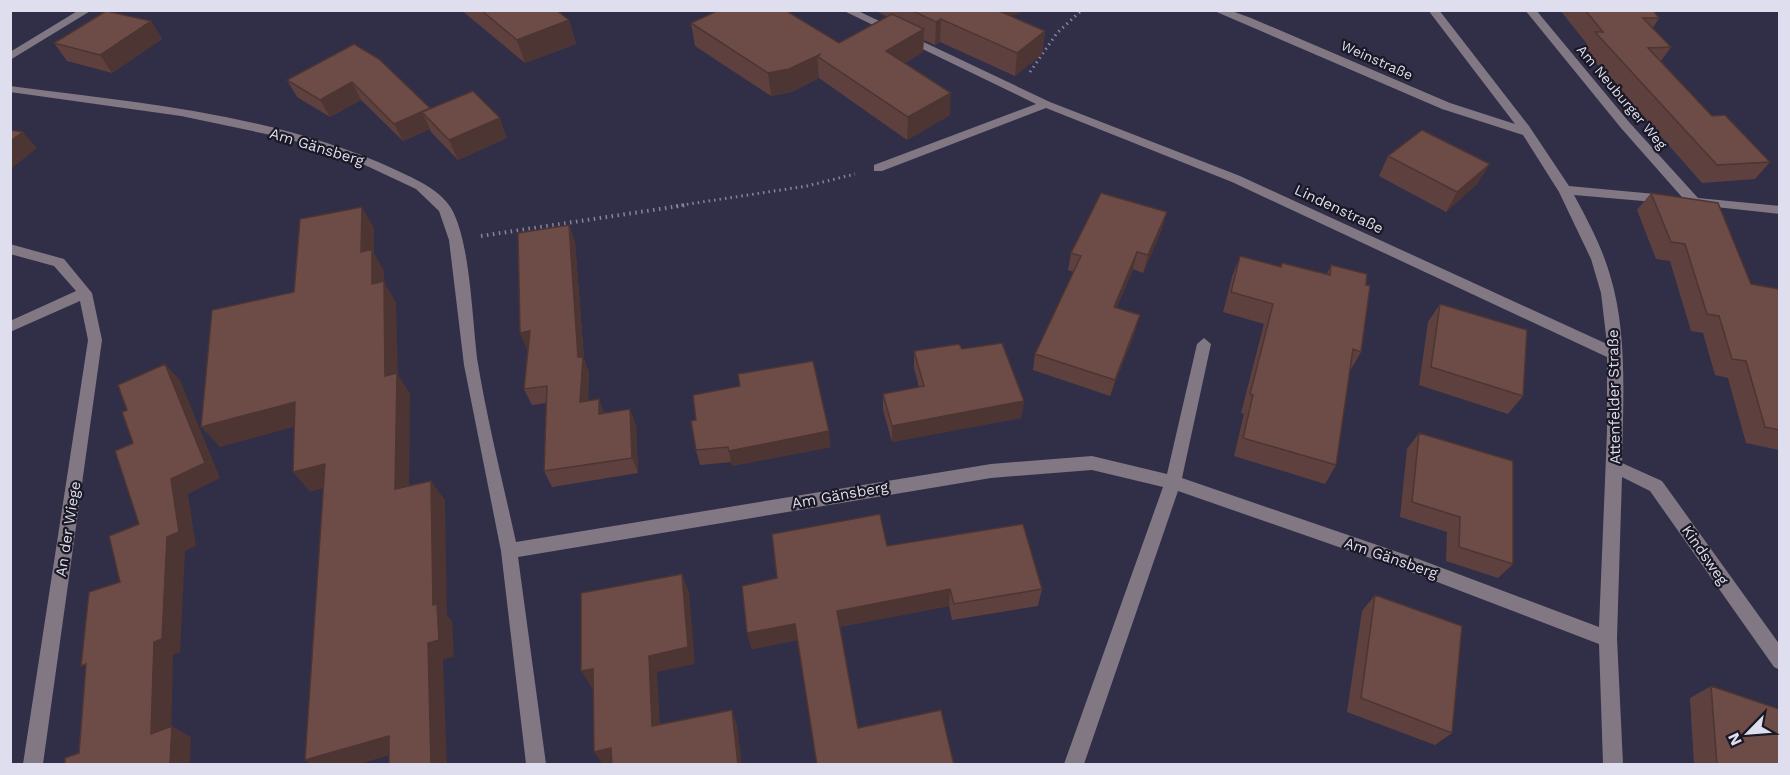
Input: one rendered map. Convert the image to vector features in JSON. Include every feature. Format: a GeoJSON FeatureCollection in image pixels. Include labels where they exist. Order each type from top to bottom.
{"type":"FeatureCollection","features":[{"type":"Feature","properties":{"kind":"street"},"geometry":{"type":"LineString","coordinates":[[10,57],[87,10]]}},
{"type":"Feature","properties":{"kind":"street","name":"Lindenstraße"},"geometry":{"type":"LineString","coordinates":[[847,10],[1046,104],[1236,178],[1615,354]]}},
{"type":"Feature","properties":{"kind":"street","name":"Weinstraße"},"geometry":{"type":"LineString","coordinates":[[1217,10],[1247,20],[1446,106],[1527,132]]}},
{"type":"Feature","properties":{"kind":"street","name":"Attenfelder Straße"},"geometry":{"type":"LineString","coordinates":[[1433,10],[1527,132],[1566,190],[1599,260],[1613,324],[1615,354],[1615,467],[1608,639],[1613,765]]}},
{"type":"Feature","properties":{"kind":"street","name":"Am Neuburger Weg"},"geometry":{"type":"LineString","coordinates":[[1530,10],[1625,125],[1693,201]]}},
{"type":"Feature","properties":{"kind":"street","name":"Am Gänsberg"},"geometry":{"type":"LineString","coordinates":[[10,89],[181,112],[286,135],[356,156],[420,186],[445,209],[456,240],[471,365],[509,551],[536,765]]}},
{"type":"Feature","properties":{"kind":"street"},"geometry":{"type":"LineString","coordinates":[[878,168],[1046,104]]}},
{"type":"Feature","properties":{"kind":"street"},"geometry":{"type":"LineString","coordinates":[[1566,190],[1779,210]]}},
{"type":"Feature","properties":{"kind":"street","name":"An der Wiege"},"geometry":{"type":"LineString","coordinates":[[10,249],[59,262],[86,294],[96,340],[33,765]]}},
{"type":"Feature","properties":{"kind":"street"},"geometry":{"type":"LineString","coordinates":[[10,327],[86,294]]}},
{"type":"Feature","properties":{"kind":"street"},"geometry":{"type":"LineString","coordinates":[[1074,765],[1173,482],[1204,344]]}},
{"type":"Feature","properties":{"kind":"street","name":"Am Gänsberg"},"geometry":{"type":"LineString","coordinates":[[509,551],[991,471],[1092,464],[1173,482],[1421,568],[1608,639]]}},
{"type":"Feature","properties":{"kind":"street","name":"Kindsweg"},"geometry":{"type":"LineString","coordinates":[[1615,467],[1656,486],[1779,661]]}},
{"type":"Feature","properties":{"kind":"path"},"geometry":{"type":"LineString","coordinates":[[1017,90],[1057,33],[1082,10]]}},
{"type":"Feature","properties":{"kind":"path"},"geometry":{"type":"LineString","coordinates":[[456,240],[807,186],[878,168]]}},
{"type":"Feature","properties":{"kind":"building"},"geometry":{"type":"Polygon","coordinates":[[[481,10],[556,10],[569,20],[517,40],[481,10]]]}},
{"type":"Feature","properties":{"kind":"building"},"geometry":{"type":"Polygon","coordinates":[[[719,10],[785,10],[839,43],[892,14],[924,29],[886,51],[951,93],[908,117],[817,56],[821,54],[789,69],[768,73],[691,23],[719,10]]]}},
{"type":"Feature","properties":{"kind":"building"},"geometry":{"type":"Polygon","coordinates":[[[911,10],[997,10],[1045,31],[1017,53],[941,19],[936,22],[911,10]]]}},
{"type":"Feature","properties":{"kind":"building"},"geometry":{"type":"Polygon","coordinates":[[[1585,10],[1653,10],[1659,18],[1643,18],[1671,47],[1648,48],[1712,116],[1725,115],[1770,162],[1717,165],[1595,32],[1603,32],[1585,10]]]}},
{"type":"Feature","properties":{"kind":"building"},"geometry":{"type":"Polygon","coordinates":[[[106,11],[151,21],[100,55],[54,43],[106,11]]]}},
{"type":"Feature","properties":{"kind":"building"},"geometry":{"type":"Polygon","coordinates":[[[354,44],[379,59],[430,108],[394,124],[352,82],[320,100],[287,80],[354,44]]]}},
{"type":"Feature","properties":{"kind":"building"},"geometry":{"type":"Polygon","coordinates":[[[473,91],[500,118],[449,140],[422,112],[473,91]]]}},
{"type":"Feature","properties":{"kind":"building"},"geometry":{"type":"Polygon","coordinates":[[[10,130],[23,132],[10,141],[10,130]]]}},
{"type":"Feature","properties":{"kind":"building"},"geometry":{"type":"Polygon","coordinates":[[[1422,130],[1490,164],[1457,192],[1388,156],[1422,130]]]}},
{"type":"Feature","properties":{"kind":"building"},"geometry":{"type":"Polygon","coordinates":[[[1101,193],[1167,212],[1148,255],[1137,252],[1114,307],[1140,315],[1115,380],[1035,354],[1081,256],[1071,253],[1101,193]]]}},
{"type":"Feature","properties":{"kind":"building"},"geometry":{"type":"Polygon","coordinates":[[[1651,193],[1718,203],[1751,284],[1779,289],[1779,430],[1765,427],[1746,361],[1732,359],[1719,316],[1707,314],[1685,244],[1671,242],[1651,193]]]}},
{"type":"Feature","properties":{"kind":"building"},"geometry":{"type":"Polygon","coordinates":[[[362,207],[361,252],[372,249],[372,284],[384,281],[385,376],[397,373],[395,489],[431,481],[433,605],[437,604],[439,640],[428,643],[431,765],[389,765],[389,736],[305,760],[325,464],[293,472],[295,402],[201,427],[212,310],[294,292],[300,219],[362,207]]]}},
{"type":"Feature","properties":{"kind":"building"},"geometry":{"type":"Polygon","coordinates":[[[569,225],[578,357],[583,357],[580,402],[599,399],[599,414],[630,409],[632,458],[544,471],[547,386],[524,389],[530,331],[520,333],[518,233],[569,225]]]}},
{"type":"Feature","properties":{"kind":"building"},"geometry":{"type":"Polygon","coordinates":[[[1240,256],[1281,267],[1282,263],[1330,275],[1331,265],[1367,274],[1366,285],[1370,286],[1361,352],[1353,349],[1336,465],[1243,438],[1253,395],[1250,394],[1273,304],[1231,292],[1240,256]]]}},
{"type":"Feature","properties":{"kind":"building"},"geometry":{"type":"Polygon","coordinates":[[[1440,304],[1527,330],[1523,396],[1431,367],[1440,304]]]}},
{"type":"Feature","properties":{"kind":"building"},"geometry":{"type":"Polygon","coordinates":[[[1002,343],[1024,401],[892,426],[883,394],[924,386],[914,351],[959,344],[962,349],[1002,343]]]}},
{"type":"Feature","properties":{"kind":"building"},"geometry":{"type":"Polygon","coordinates":[[[813,361],[829,431],[729,451],[728,447],[696,450],[691,421],[696,420],[693,395],[740,386],[738,374],[813,361]]]}},
{"type":"Feature","properties":{"kind":"building"},"geometry":{"type":"Polygon","coordinates":[[[165,364],[205,463],[171,479],[179,532],[167,537],[162,639],[154,642],[151,734],[172,726],[170,765],[65,765],[65,758],[79,753],[86,664],[81,666],[89,592],[120,582],[109,536],[139,524],[115,451],[133,443],[122,412],[127,410],[118,385],[165,364]]]}},
{"type":"Feature","properties":{"kind":"building"},"geometry":{"type":"Polygon","coordinates":[[[1419,433],[1513,461],[1513,564],[1459,547],[1460,517],[1412,502],[1419,433]]]}},
{"type":"Feature","properties":{"kind":"building"},"geometry":{"type":"Polygon","coordinates":[[[880,514],[887,546],[1023,524],[1042,589],[954,604],[950,589],[837,611],[858,728],[941,710],[954,765],[817,765],[795,624],[747,633],[742,586],[777,578],[772,534],[880,514]]]}},
{"type":"Feature","properties":{"kind":"building"},"geometry":{"type":"Polygon","coordinates":[[[682,574],[688,647],[649,656],[652,726],[732,710],[738,765],[612,765],[611,748],[594,752],[593,669],[581,671],[581,593],[682,574]]]}},
{"type":"Feature","properties":{"kind":"building"},"geometry":{"type":"Polygon","coordinates":[[[1375,595],[1462,626],[1452,733],[1361,698],[1375,595]]]}},
{"type":"Feature","properties":{"kind":"building"},"geometry":{"type":"Polygon","coordinates":[[[1711,686],[1779,709],[1779,765],[1717,765],[1711,686]]]}}]}
